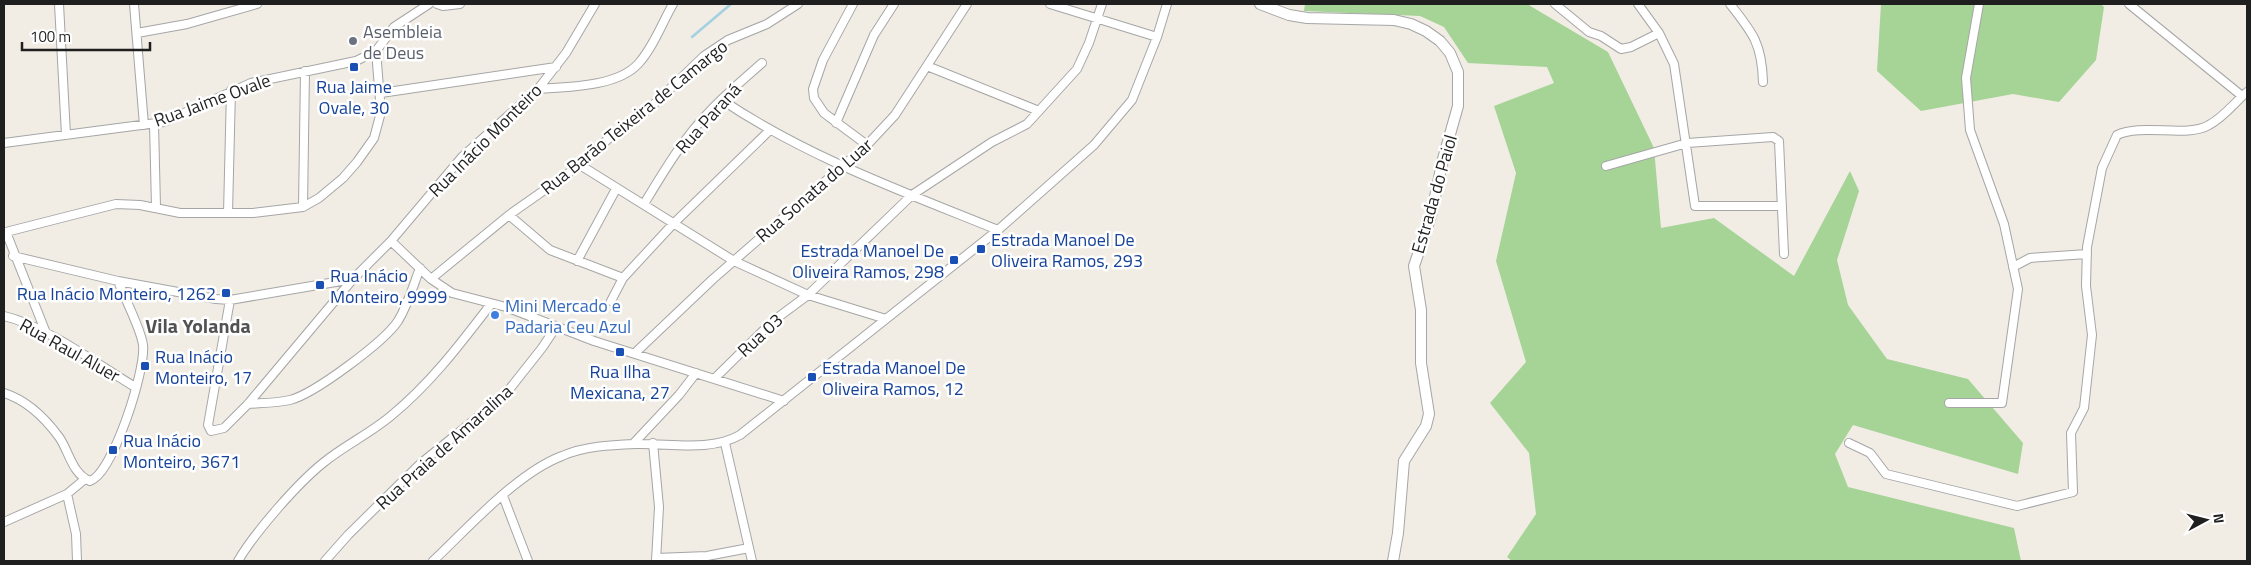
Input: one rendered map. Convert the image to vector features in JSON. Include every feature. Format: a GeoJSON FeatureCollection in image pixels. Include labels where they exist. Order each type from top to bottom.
{"type":"FeatureCollection","features":[{"type":"Feature","properties":{"kind":"street"},"geometry":{"type":"LineString","coordinates":[[59,4],[66,135]]}},
{"type":"Feature","properties":{"kind":"street"},"geometry":{"type":"LineString","coordinates":[[134,4],[144,125]]}},
{"type":"Feature","properties":{"kind":"street"},"geometry":{"type":"LineString","coordinates":[[137,33],[187,24],[256,4]]}},
{"type":"Feature","properties":{"kind":"street","name":"Rua Jaime Ovale"},"geometry":{"type":"LineString","coordinates":[[4,143],[154,124],[173,119],[231,90],[268,78],[356,61],[376,51],[394,27],[426,4]]}},
{"type":"Feature","properties":{"kind":"street"},"geometry":{"type":"LineString","coordinates":[[437,4],[443,6],[460,4]]}},
{"type":"Feature","properties":{"kind":"street","name":"Rua Inácio Monteiro"},"geometry":{"type":"LineString","coordinates":[[230,300],[208,424],[211,431],[219,431],[248,404],[353,279],[391,241],[462,157],[538,89],[556,67],[581,30],[595,4]]}},
{"type":"Feature","properties":{"kind":"street"},"geometry":{"type":"LineString","coordinates":[[538,89],[579,86],[628,73],[638,65],[646,53],[673,4]]}},
{"type":"Feature","properties":{"kind":"street","name":"Rua Barão Teixeira de Camargo"},"geometry":{"type":"LineString","coordinates":[[431,279],[510,216],[580,165],[608,140],[649,109],[704,56],[728,40],[778,17],[798,4]]}},
{"type":"Feature","properties":{"kind":"street"},"geometry":{"type":"LineString","coordinates":[[853,4],[823,60],[813,89],[818,105],[836,123],[867,145]]}},
{"type":"Feature","properties":{"kind":"street"},"geometry":{"type":"LineString","coordinates":[[836,123],[874,35],[894,4]]}},
{"type":"Feature","properties":{"kind":"street","name":"Rua Sonata do Luar"},"geometry":{"type":"LineString","coordinates":[[634,353],[734,260],[844,167],[867,145],[894,115],[967,4]]}},
{"type":"Feature","properties":{"kind":"street"},"geometry":{"type":"LineString","coordinates":[[1050,4],[1157,37]]}},
{"type":"Feature","properties":{"kind":"street","name":"Rua 03"},"geometry":{"type":"LineString","coordinates":[[715,378],[768,326],[808,295],[912,196],[992,142],[1018,131],[1039,112],[1077,69],[1102,4]]}},
{"type":"Feature","properties":{"kind":"street"},"geometry":{"type":"LineString","coordinates":[[433,561],[502,496],[546,463],[561,456],[592,447],[653,443],[724,443],[740,434],[784,401],[998,230],[1064,174],[1124,112],[1138,88],[1168,4]]}},
{"type":"Feature","properties":{"kind":"street","name":"Estrada do Paiol"},"geometry":{"type":"LineString","coordinates":[[1260,4],[1289,15],[1306,18],[1394,20],[1411,24],[1426,30],[1440,41],[1450,53],[1458,72],[1458,106],[1443,159],[1431,216],[1414,266],[1421,310],[1421,363],[1429,414],[1426,426],[1404,461],[1398,533],[1393,561]]}},
{"type":"Feature","properties":{"kind":"street"},"geometry":{"type":"LineString","coordinates":[[1555,4],[1589,32],[1601,36],[1621,49],[1631,47],[1659,33]]}},
{"type":"Feature","properties":{"kind":"street"},"geometry":{"type":"LineString","coordinates":[[1638,4],[1659,33],[1674,64],[1695,206],[1781,206]]}},
{"type":"Feature","properties":{"kind":"street"},"geometry":{"type":"LineString","coordinates":[[1730,4],[1750,29],[1762,57],[1763,82]]}},
{"type":"Feature","properties":{"kind":"street"},"geometry":{"type":"LineString","coordinates":[[1949,403],[2002,403],[2018,289],[2004,224],[1970,130],[1966,78],[1979,4]]}},
{"type":"Feature","properties":{"kind":"street"},"geometry":{"type":"LineString","coordinates":[[1848,443],[1870,453],[1886,474],[2017,506],[2073,492],[2071,434],[2084,408],[2092,335],[2086,293],[2087,254],[2093,205],[2102,168],[2115,138],[2121,133],[2204,127],[2220,117],[2245,94],[2129,4]]}},
{"type":"Feature","properties":{"kind":"street"},"geometry":{"type":"LineString","coordinates":[[46,333],[6,232],[99,207],[129,204],[156,207],[180,213],[228,213],[302,207],[331,189],[367,150],[378,127],[381,93],[376,51]]}},
{"type":"Feature","properties":{"kind":"street","name":"Rua Paraná"},"geometry":{"type":"LineString","coordinates":[[644,204],[686,140],[722,100],[762,63]]}},
{"type":"Feature","properties":{"kind":"street"},"geometry":{"type":"LineString","coordinates":[[927,66],[1039,112]]}},
{"type":"Feature","properties":{"kind":"street"},"geometry":{"type":"LineString","coordinates":[[381,93],[556,67]]}},
{"type":"Feature","properties":{"kind":"street"},"geometry":{"type":"LineString","coordinates":[[302,207],[305,71]]}},
{"type":"Feature","properties":{"kind":"street"},"geometry":{"type":"LineString","coordinates":[[228,213],[231,90]]}},
{"type":"Feature","properties":{"kind":"street"},"geometry":{"type":"LineString","coordinates":[[722,100],[770,130],[844,167],[998,230]]}},
{"type":"Feature","properties":{"kind":"street"},"geometry":{"type":"LineString","coordinates":[[154,124],[156,207]]}},
{"type":"Feature","properties":{"kind":"street"},"geometry":{"type":"LineString","coordinates":[[611,301],[623,278],[673,224],[770,130]]}},
{"type":"Feature","properties":{"kind":"street"},"geometry":{"type":"LineString","coordinates":[[1606,166],[1687,143],[1773,137],[1778,141],[1784,254]]}},
{"type":"Feature","properties":{"kind":"street"},"geometry":{"type":"LineString","coordinates":[[580,165],[616,189],[644,204],[673,224],[734,260],[808,295],[886,319]]}},
{"type":"Feature","properties":{"kind":"street"},"geometry":{"type":"LineString","coordinates":[[577,261],[616,189]]}},
{"type":"Feature","properties":{"kind":"street"},"geometry":{"type":"LineString","coordinates":[[510,216],[543,246],[623,278]]}},
{"type":"Feature","properties":{"kind":"street"},"geometry":{"type":"LineString","coordinates":[[391,241],[431,279],[462,296],[492,304],[696,374],[715,378],[784,401]]}},
{"type":"Feature","properties":{"kind":"street"},"geometry":{"type":"LineString","coordinates":[[2013,267],[2030,258],[2087,254]]}},
{"type":"Feature","properties":{"kind":"street"},"geometry":{"type":"LineString","coordinates":[[14,256],[202,298],[230,300],[353,279]]}},
{"type":"Feature","properties":{"kind":"street"},"geometry":{"type":"LineString","coordinates":[[248,404],[281,401],[298,397],[346,366],[394,326],[404,310],[420,268]]}},
{"type":"Feature","properties":{"kind":"street"},"geometry":{"type":"LineString","coordinates":[[4,393],[20,400],[47,423],[59,437],[78,474],[90,481],[101,474],[128,414],[142,366],[143,343],[118,280]]}},
{"type":"Feature","properties":{"kind":"street"},"geometry":{"type":"LineString","coordinates":[[238,561],[278,510],[303,482],[323,463],[394,414],[446,362],[492,304]]}},
{"type":"Feature","properties":{"kind":"street","name":"Rua Raul Aluer"},"geometry":{"type":"LineString","coordinates":[[4,316],[24,322],[46,333],[135,387]]}},
{"type":"Feature","properties":{"kind":"street","name":"Rua Praia de Amaralina"},"geometry":{"type":"LineString","coordinates":[[325,561],[348,535],[420,464],[504,396],[556,327]]}},
{"type":"Feature","properties":{"kind":"street"},"geometry":{"type":"LineString","coordinates":[[633,444],[696,374]]}},
{"type":"Feature","properties":{"kind":"street"},"geometry":{"type":"LineString","coordinates":[[653,443],[659,507],[656,560],[707,556],[749,548]]}},
{"type":"Feature","properties":{"kind":"street"},"geometry":{"type":"LineString","coordinates":[[724,443],[752,561]]}},
{"type":"Feature","properties":{"kind":"street"},"geometry":{"type":"LineString","coordinates":[[4,522],[66,494],[85,479]]}},
{"type":"Feature","properties":{"kind":"street"},"geometry":{"type":"LineString","coordinates":[[66,494],[76,534],[77,561]]}},
{"type":"Feature","properties":{"kind":"street"},"geometry":{"type":"LineString","coordinates":[[502,496],[528,561]]}},
{"type":"Feature","properties":{"kind":"green space"},"geometry":{"type":"Polygon","coordinates":[[[1305,4],[1527,4],[1608,52],[1654,148],[1661,228],[1714,218],[1794,276],[1850,171],[1859,191],[1837,260],[1848,305],[1887,359],[1968,379],[2023,443],[2018,474],[1853,425],[1835,454],[1848,487],[2014,528],[2021,561],[1512,561],[1507,557],[1536,514],[1529,453],[1490,403],[1526,362],[1496,261],[1516,173],[1494,106],[1554,83],[1547,67],[1468,63],[1444,27],[1420,16],[1304,11],[1305,4]]]}},
{"type":"Feature","properties":{"kind":"green space"},"geometry":{"type":"Polygon","coordinates":[[[1881,4],[2101,4],[2104,7],[2096,60],[2059,102],[2013,94],[1921,111],[1877,71],[1881,4]]]}},
{"type":"Feature","properties":{"kind":"waterway"},"geometry":{"type":"LineString","coordinates":[[692,37],[731,4]]}},
{"type":"Feature","properties":{"kind":"place","name":"Asembleia de Deus"},"geometry":{"type":"Point","coordinates":[353,41]}},
{"type":"Feature","properties":{"kind":"place","name":"Rua Jaime Ovale, 30"},"geometry":{"type":"Point","coordinates":[354,67]}},
{"type":"Feature","properties":{"kind":"place","name":"Estrada Manoel De Oliveira Ramos, 293"},"geometry":{"type":"Point","coordinates":[981,249]}},
{"type":"Feature","properties":{"kind":"place","name":"Estrada Manoel De Oliveira Ramos, 298"},"geometry":{"type":"Point","coordinates":[954,260]}},
{"type":"Feature","properties":{"kind":"place","name":"Rua Inácio Monteiro, 9999"},"geometry":{"type":"Point","coordinates":[320,285]}},
{"type":"Feature","properties":{"kind":"place","name":"Rua Inácio Monteiro, 1262"},"geometry":{"type":"Point","coordinates":[226,293]}},
{"type":"Feature","properties":{"kind":"place","name":"Mini Mercado e Padaria Ceu Azul"},"geometry":{"type":"Point","coordinates":[495,315]}},
{"type":"Feature","properties":{"kind":"place","name":"Rua Ilha Mexicana, 27"},"geometry":{"type":"Point","coordinates":[620,352]}},
{"type":"Feature","properties":{"kind":"place","name":"Rua Inácio Monteiro, 17"},"geometry":{"type":"Point","coordinates":[145,366]}},
{"type":"Feature","properties":{"kind":"place","name":"Estrada Manoel De Oliveira Ramos, 12"},"geometry":{"type":"Point","coordinates":[812,377]}},
{"type":"Feature","properties":{"kind":"place","name":"Rua Inácio Monteiro, 3671"},"geometry":{"type":"Point","coordinates":[113,450]}},
{"type":"Feature","properties":{"kind":"district","name":"Vila Yolanda"},"geometry":{"type":"Point","coordinates":[198,325]}}]}
